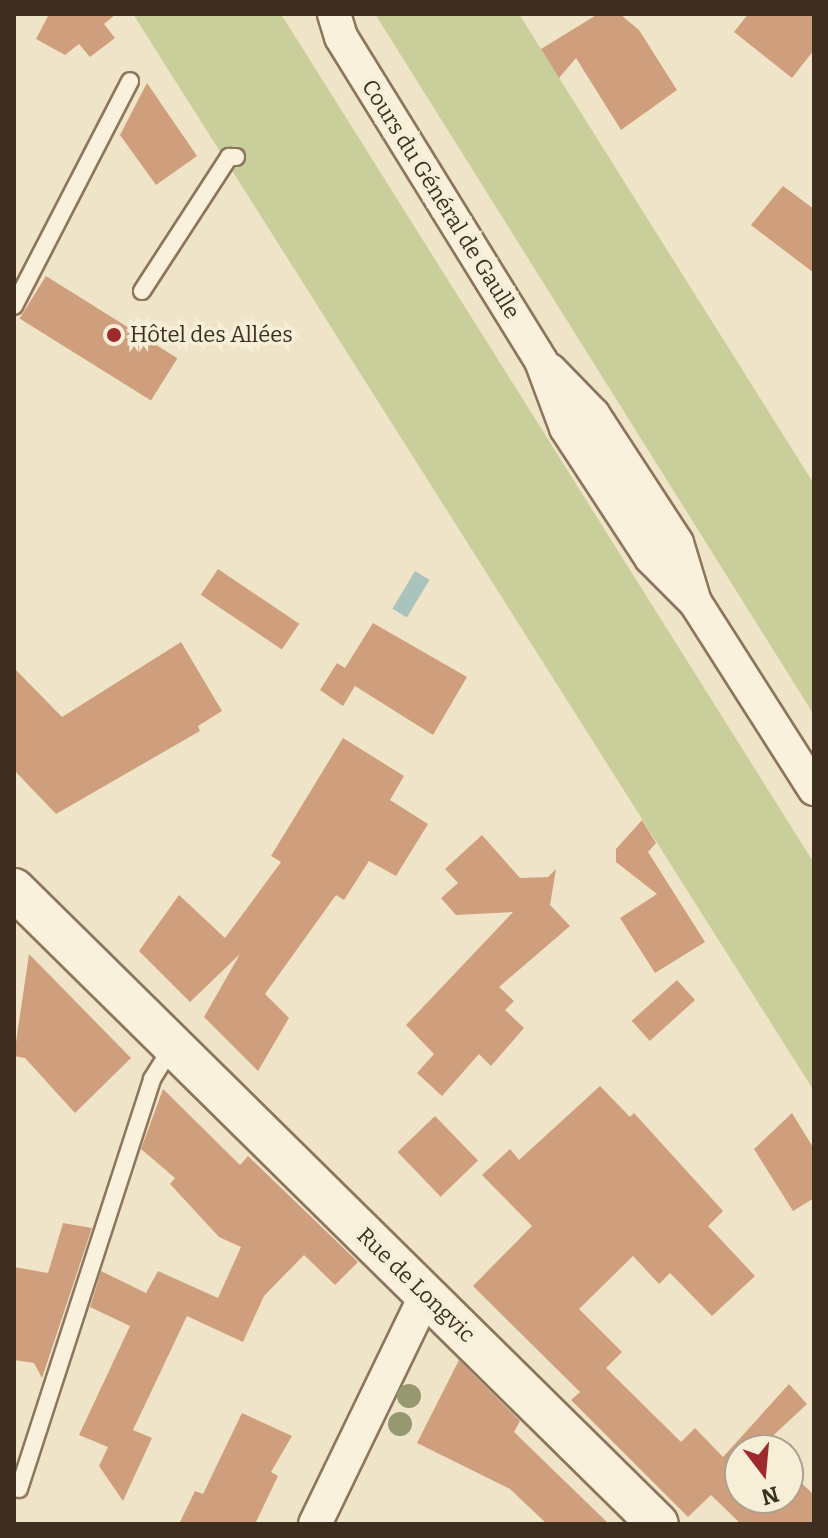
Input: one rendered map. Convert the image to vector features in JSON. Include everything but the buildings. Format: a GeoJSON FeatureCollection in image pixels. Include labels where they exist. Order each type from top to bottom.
{"type":"FeatureCollection","features":[{"type":"Feature","properties":{"kind":"street","name":"Cours du Général de Gaulle"},"geometry":{"type":"LineString","coordinates":[[317,14],[338,26],[541,361],[593,414],[662,519],[677,543],[695,602],[814,789]]}},
{"type":"Feature","properties":{"kind":"street","name":"Rue de Longvic"},"geometry":{"type":"LineString","coordinates":[[14,889],[171,1048],[658,1524]]}},
{"type":"Feature","properties":{"kind":"street"},"geometry":{"type":"LineString","coordinates":[[315,1524],[426,1294]]}},
{"type":"Feature","properties":{"kind":"lane"},"geometry":{"type":"LineString","coordinates":[[14,306],[130,81]]}},
{"type":"Feature","properties":{"kind":"lane"},"geometry":{"type":"LineString","coordinates":[[142,291],[229,157],[236,157]]}},
{"type":"Feature","properties":{"kind":"lane"},"geometry":{"type":"LineString","coordinates":[[19,1489],[152,1079],[171,1048]]}},
{"type":"Feature","properties":{"kind":"green space"},"geometry":{"type":"Polygon","coordinates":[[[133,14],[281,14],[814,863],[814,1091],[133,14]]]}},
{"type":"Feature","properties":{"kind":"green space"},"geometry":{"type":"Polygon","coordinates":[[[375,14],[519,14],[814,484],[814,715],[375,14]]]}},
{"type":"Feature","properties":{"kind":"water"},"geometry":{"type":"Polygon","coordinates":[[[415,571],[430,580],[407,617],[392,609],[415,571]]]}},
{"type":"Feature","properties":{"kind":"place","name":"Hôtel des Allées"},"geometry":{"type":"Point","coordinates":[114,335]}}]}
